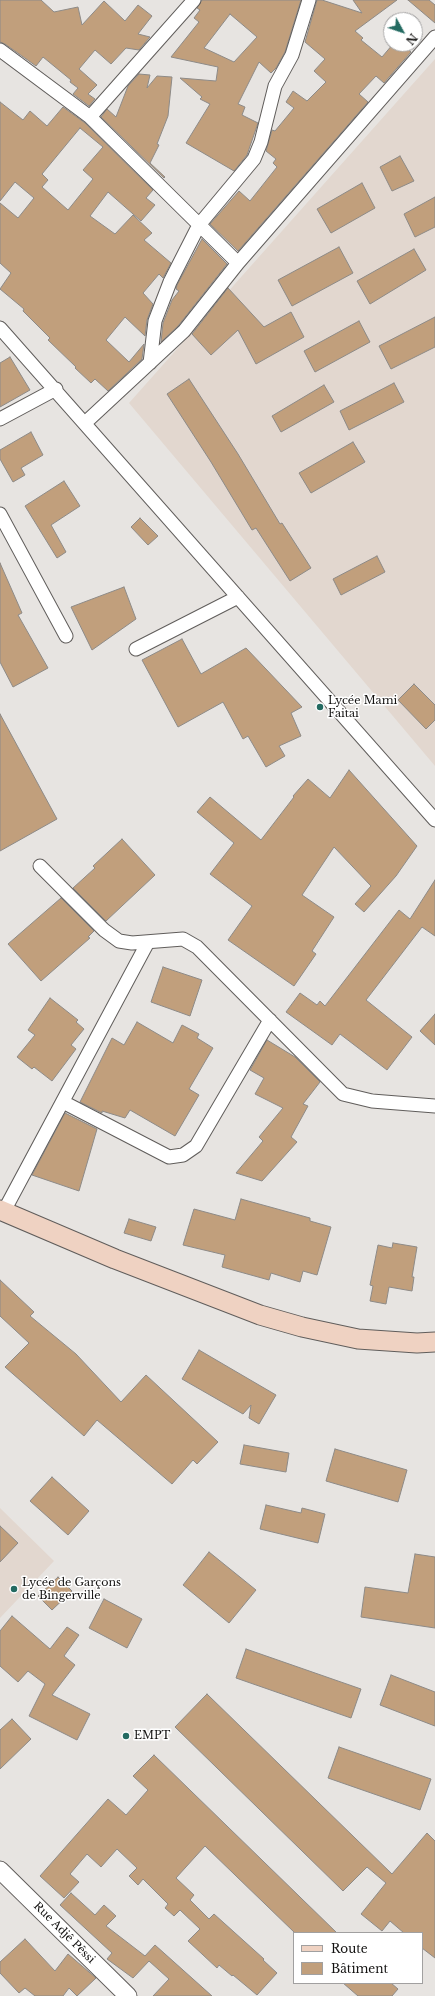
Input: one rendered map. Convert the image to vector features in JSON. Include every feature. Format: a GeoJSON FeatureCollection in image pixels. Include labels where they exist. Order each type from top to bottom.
{"type":"FeatureCollection","features":[{"type":"Feature","properties":{"kind":"main road"},"geometry":{"type":"LineString","coordinates":[[2,1210],[115,1259],[260,1315],[302,1328],[358,1339],[417,1343],[435,1342]]}},
{"type":"Feature","properties":{"kind":"street"},"geometry":{"type":"LineString","coordinates":[[90,118],[194,0]]}},
{"type":"Feature","properties":{"kind":"street"},"geometry":{"type":"LineString","coordinates":[[150,363],[155,321],[170,282],[199,225],[254,159],[262,142],[275,86],[292,55],[309,0]]}},
{"type":"Feature","properties":{"kind":"street"},"geometry":{"type":"LineString","coordinates":[[85,423],[184,331],[238,263],[435,37]]}},
{"type":"Feature","properties":{"kind":"street"},"geometry":{"type":"LineString","coordinates":[[0,50],[90,118],[238,263]]}},
{"type":"Feature","properties":{"kind":"street"},"geometry":{"type":"LineString","coordinates":[[0,328],[56,389],[435,820]]}},
{"type":"Feature","properties":{"kind":"street"},"geometry":{"type":"LineString","coordinates":[[0,419],[56,389]]}},
{"type":"Feature","properties":{"kind":"street"},"geometry":{"type":"LineString","coordinates":[[0,514],[66,636]]}},
{"type":"Feature","properties":{"kind":"street"},"geometry":{"type":"LineString","coordinates":[[136,649],[238,597]]}},
{"type":"Feature","properties":{"kind":"street"},"geometry":{"type":"LineString","coordinates":[[40,866],[104,930],[119,941],[132,943],[183,939],[197,948],[343,1094],[372,1100],[435,1106]]}},
{"type":"Feature","properties":{"kind":"street"},"geometry":{"type":"LineString","coordinates":[[2,1210],[63,1102],[148,942]]}},
{"type":"Feature","properties":{"kind":"street"},"geometry":{"type":"LineString","coordinates":[[63,1102],[168,1157],[183,1156],[196,1146],[270,1020]]}},
{"type":"Feature","properties":{"kind":"street","name":"Rue Adjê Pêssi"},"geometry":{"type":"LineString","coordinates":[[0,1870],[128,1996]]}},
{"type":"Feature","properties":{"kind":"shaded area"},"geometry":{"type":"Polygon","coordinates":[[[435,59],[435,766],[129,403],[435,59]]]}},
{"type":"Feature","properties":{"kind":"shaded area","name":"Lycée de Garçons de Bingerville"},"geometry":{"type":"Polygon","coordinates":[[[0,1508],[54,1561],[0,1618],[0,1508]]]}},
{"type":"Feature","properties":{"kind":"building"},"geometry":{"type":"Polygon","coordinates":[[[0,0],[41,0],[54,12],[78,7],[82,25],[104,1],[125,21],[138,5],[152,16],[138,34],[150,37],[139,50],[126,48],[111,64],[95,50],[79,69],[97,85],[88,94],[95,99],[89,106],[73,94],[78,88],[70,82],[71,80],[43,57],[36,66],[0,42],[0,0]]]}},
{"type":"Feature","properties":{"kind":"building"},"geometry":{"type":"Polygon","coordinates":[[[202,0],[301,0],[285,52],[276,68],[271,73],[259,62],[238,104],[245,107],[242,115],[258,123],[247,155],[234,171],[186,143],[210,104],[200,99],[202,97],[180,78],[216,81],[218,67],[171,57],[199,22],[194,18],[200,10],[197,8],[202,0]],[[230,14],[204,48],[234,62],[257,37],[230,14]]]}},
{"type":"Feature","properties":{"kind":"building"},"geometry":{"type":"Polygon","coordinates":[[[317,0],[322,0],[362,13],[353,0],[397,0],[355,31],[363,38],[361,40],[382,57],[386,52],[411,52],[384,83],[376,76],[359,94],[368,102],[238,251],[210,224],[239,191],[250,201],[277,167],[273,163],[276,159],[266,151],[272,130],[275,131],[294,108],[286,102],[293,91],[307,101],[326,82],[314,71],[325,59],[305,42],[317,0]]]}},
{"type":"Feature","properties":{"kind":"building"},"geometry":{"type":"Polygon","coordinates":[[[408,0],[429,0],[435,5],[435,23],[408,0]]]}},
{"type":"Feature","properties":{"kind":"building"},"geometry":{"type":"Polygon","coordinates":[[[139,74],[150,75],[147,88],[157,76],[172,77],[168,116],[157,144],[159,145],[150,163],[165,177],[164,178],[101,117],[107,109],[116,117],[128,86],[139,74]]]}},
{"type":"Feature","properties":{"kind":"building"},"geometry":{"type":"Polygon","coordinates":[[[0,102],[23,120],[30,111],[47,126],[63,107],[85,123],[153,190],[146,198],[155,205],[141,221],[108,192],[90,216],[115,234],[133,215],[152,233],[144,240],[171,263],[163,278],[159,274],[143,293],[153,304],[147,320],[145,336],[125,317],[106,340],[129,362],[144,344],[142,359],[108,391],[95,379],[91,383],[75,368],[76,367],[48,340],[50,338],[23,311],[24,309],[0,289],[11,273],[0,263],[0,203],[18,218],[34,198],[15,182],[0,201],[0,102]],[[80,128],[42,174],[48,180],[42,187],[68,210],[93,179],[83,170],[103,147],[80,128]]]}},
{"type":"Feature","properties":{"kind":"building"},"geometry":{"type":"Polygon","coordinates":[[[400,156],[414,181],[392,191],[380,167],[400,156]]]}},
{"type":"Feature","properties":{"kind":"building"},"geometry":{"type":"Polygon","coordinates":[[[362,183],[375,208],[331,233],[317,209],[362,183]]]}},
{"type":"Feature","properties":{"kind":"building"},"geometry":{"type":"Polygon","coordinates":[[[435,197],[435,227],[415,237],[404,214],[435,197]]]}},
{"type":"Feature","properties":{"kind":"building"},"geometry":{"type":"Polygon","coordinates":[[[202,239],[227,264],[178,326],[161,342],[163,323],[172,300],[179,291],[176,289],[177,285],[202,239]]]}},
{"type":"Feature","properties":{"kind":"building"},"geometry":{"type":"Polygon","coordinates":[[[339,247],[353,273],[292,306],[278,280],[339,247]]]}},
{"type":"Feature","properties":{"kind":"building"},"geometry":{"type":"Polygon","coordinates":[[[414,249],[426,270],[370,304],[357,281],[414,249]]]}},
{"type":"Feature","properties":{"kind":"building"},"geometry":{"type":"Polygon","coordinates":[[[228,288],[264,327],[291,312],[304,337],[256,364],[238,330],[211,355],[192,334],[228,288]]]}},
{"type":"Feature","properties":{"kind":"building"},"geometry":{"type":"Polygon","coordinates":[[[435,317],[435,347],[391,369],[379,346],[435,317]]]}},
{"type":"Feature","properties":{"kind":"building"},"geometry":{"type":"Polygon","coordinates":[[[359,321],[370,342],[315,372],[304,351],[359,321]]]}},
{"type":"Feature","properties":{"kind":"building"},"geometry":{"type":"Polygon","coordinates":[[[10,357],[30,390],[0,407],[0,363],[10,357]]]}},
{"type":"Feature","properties":{"kind":"building"},"geometry":{"type":"Polygon","coordinates":[[[189,379],[238,454],[280,524],[282,523],[311,568],[290,581],[256,528],[252,530],[211,462],[167,394],[189,379]]]}},
{"type":"Feature","properties":{"kind":"building"},"geometry":{"type":"Polygon","coordinates":[[[394,383],[404,402],[349,430],[340,411],[394,383]]]}},
{"type":"Feature","properties":{"kind":"building"},"geometry":{"type":"Polygon","coordinates":[[[324,385],[334,402],[281,432],[272,416],[324,385]]]}},
{"type":"Feature","properties":{"kind":"building"},"geometry":{"type":"Polygon","coordinates":[[[31,432],[43,455],[21,468],[25,475],[13,482],[0,459],[0,450],[31,432]]]}},
{"type":"Feature","properties":{"kind":"building"},"geometry":{"type":"Polygon","coordinates":[[[353,442],[365,462],[311,493],[299,473],[353,442]]]}},
{"type":"Feature","properties":{"kind":"building"},"geometry":{"type":"Polygon","coordinates":[[[64,481],[80,506],[51,525],[66,552],[57,558],[25,506],[64,481]]]}},
{"type":"Feature","properties":{"kind":"building"},"geometry":{"type":"Polygon","coordinates":[[[140,518],[158,536],[148,545],[131,527],[140,518]]]}},
{"type":"Feature","properties":{"kind":"building"},"geometry":{"type":"Polygon","coordinates":[[[377,556],[385,572],[341,595],[333,579],[377,556]]]}},
{"type":"Feature","properties":{"kind":"building"},"geometry":{"type":"Polygon","coordinates":[[[0,563],[22,613],[18,615],[48,668],[13,687],[0,662],[0,563]]]}},
{"type":"Feature","properties":{"kind":"building"},"geometry":{"type":"Polygon","coordinates":[[[124,587],[136,619],[92,650],[71,607],[124,587]]]}},
{"type":"Feature","properties":{"kind":"building"},"geometry":{"type":"Polygon","coordinates":[[[182,639],[201,674],[246,648],[302,707],[291,713],[301,736],[279,746],[285,756],[266,767],[248,736],[243,739],[223,702],[178,727],[142,660],[182,639]]]}},
{"type":"Feature","properties":{"kind":"building"},"geometry":{"type":"Polygon","coordinates":[[[414,684],[435,705],[435,720],[426,729],[398,700],[414,684]]]}},
{"type":"Feature","properties":{"kind":"building"},"geometry":{"type":"Polygon","coordinates":[[[0,714],[57,819],[0,851],[0,714]]]}},
{"type":"Feature","properties":{"kind":"building"},"geometry":{"type":"Polygon","coordinates":[[[349,770],[417,846],[396,876],[364,912],[355,904],[371,886],[334,847],[302,895],[334,917],[312,951],[316,954],[294,986],[228,940],[252,906],[210,874],[234,843],[197,812],[210,797],[261,840],[294,797],[293,796],[308,779],[330,798],[349,770]]]}},
{"type":"Feature","properties":{"kind":"building"},"geometry":{"type":"Polygon","coordinates":[[[122,839],[155,875],[106,921],[73,888],[95,868],[93,866],[122,839]]]}},
{"type":"Feature","properties":{"kind":"building"},"geometry":{"type":"Polygon","coordinates":[[[435,880],[435,936],[422,927],[366,1000],[412,1037],[387,1070],[340,1034],[332,1045],[286,1012],[300,993],[317,1005],[320,1001],[325,1006],[399,910],[410,919],[435,880]]]}},
{"type":"Feature","properties":{"kind":"building"},"geometry":{"type":"Polygon","coordinates":[[[61,898],[94,931],[88,937],[90,938],[41,981],[8,944],[61,898]]]}},
{"type":"Feature","properties":{"kind":"building"},"geometry":{"type":"Polygon","coordinates":[[[163,967],[202,980],[190,1016],[151,1002],[163,967]]]}},
{"type":"Feature","properties":{"kind":"building"},"geometry":{"type":"Polygon","coordinates":[[[50,998],[78,1020],[76,1022],[84,1029],[71,1045],[76,1049],[52,1081],[34,1067],[32,1069],[17,1057],[35,1035],[28,1030],[50,998]]]}},
{"type":"Feature","properties":{"kind":"building"},"geometry":{"type":"Polygon","coordinates":[[[435,1014],[435,1045],[420,1031],[435,1014]]]}},
{"type":"Feature","properties":{"kind":"building"},"geometry":{"type":"Polygon","coordinates":[[[137,1022],[173,1043],[182,1025],[199,1034],[197,1038],[213,1048],[189,1089],[199,1095],[175,1136],[130,1110],[125,1118],[102,1111],[102,1113],[80,1102],[112,1038],[124,1045],[137,1022]]]}},
{"type":"Feature","properties":{"kind":"building"},"geometry":{"type":"Polygon","coordinates":[[[267,1040],[295,1057],[320,1082],[303,1104],[308,1106],[291,1137],[297,1142],[262,1181],[236,1173],[263,1141],[259,1137],[283,1108],[255,1094],[264,1078],[250,1070],[267,1040]]]}},
{"type":"Feature","properties":{"kind":"building"},"geometry":{"type":"Polygon","coordinates":[[[65,1113],[97,1129],[79,1191],[32,1175],[65,1113]]]}},
{"type":"Feature","properties":{"kind":"building"},"geometry":{"type":"Polygon","coordinates":[[[241,1199],[310,1218],[310,1221],[331,1227],[317,1275],[303,1271],[300,1282],[271,1273],[269,1280],[222,1267],[225,1255],[183,1245],[194,1209],[235,1220],[241,1199]]]}},
{"type":"Feature","properties":{"kind":"building"},"geometry":{"type":"Polygon","coordinates":[[[129,1219],[156,1227],[151,1241],[124,1233],[129,1219]]]}},
{"type":"Feature","properties":{"kind":"building"},"geometry":{"type":"Polygon","coordinates":[[[393,1243],[417,1247],[412,1277],[414,1277],[412,1291],[389,1287],[386,1304],[370,1301],[373,1286],[370,1285],[378,1245],[392,1248],[393,1243]]]}},
{"type":"Feature","properties":{"kind":"building"},"geometry":{"type":"Polygon","coordinates":[[[0,1280],[34,1312],[30,1316],[76,1354],[121,1402],[146,1375],[218,1442],[197,1464],[193,1460],[172,1484],[97,1420],[84,1436],[5,1367],[29,1343],[0,1316],[0,1280]]]}},
{"type":"Feature","properties":{"kind":"building"},"geometry":{"type":"Polygon","coordinates":[[[199,1350],[276,1395],[259,1424],[249,1418],[251,1405],[243,1414],[182,1379],[199,1350]]]}},
{"type":"Feature","properties":{"kind":"building"},"geometry":{"type":"Polygon","coordinates":[[[244,1445],[289,1453],[286,1472],[240,1464],[244,1445]]]}},
{"type":"Feature","properties":{"kind":"building"},"geometry":{"type":"Polygon","coordinates":[[[335,1449],[407,1470],[398,1502],[326,1481],[335,1449]]]}},
{"type":"Feature","properties":{"kind":"building"},"geometry":{"type":"Polygon","coordinates":[[[52,1477],[89,1511],[68,1535],[30,1501],[52,1477]]]}},
{"type":"Feature","properties":{"kind":"building"},"geometry":{"type":"Polygon","coordinates":[[[266,1505],[301,1513],[302,1508],[325,1514],[318,1543],[260,1529],[266,1505]]]}},
{"type":"Feature","properties":{"kind":"building"},"geometry":{"type":"Polygon","coordinates":[[[0,1526],[18,1543],[0,1562],[0,1526]]]}},
{"type":"Feature","properties":{"kind":"building"},"geometry":{"type":"Polygon","coordinates":[[[209,1552],[256,1590],[229,1623],[183,1585],[209,1552]]]}},
{"type":"Feature","properties":{"kind":"building"},"geometry":{"type":"Polygon","coordinates":[[[415,1554],[435,1557],[435,1628],[361,1617],[365,1587],[408,1593],[415,1554]]]}},
{"type":"Feature","properties":{"kind":"building"},"geometry":{"type":"Polygon","coordinates":[[[58,1577],[72,1591],[52,1610],[38,1596],[58,1577]]]}},
{"type":"Feature","properties":{"kind":"building"},"geometry":{"type":"Polygon","coordinates":[[[104,1599],[142,1619],[127,1648],[89,1628],[104,1599]]]}},
{"type":"Feature","properties":{"kind":"building"},"geometry":{"type":"Polygon","coordinates":[[[12,1616],[50,1649],[67,1627],[79,1635],[64,1656],[75,1665],[52,1695],[90,1714],[77,1740],[29,1716],[45,1684],[28,1671],[18,1682],[0,1666],[0,1631],[12,1616]]]}},
{"type":"Feature","properties":{"kind":"building"},"geometry":{"type":"Polygon","coordinates":[[[246,1649],[361,1689],[351,1718],[236,1678],[246,1649]]]}},
{"type":"Feature","properties":{"kind":"building"},"geometry":{"type":"Polygon","coordinates":[[[391,1675],[435,1692],[435,1726],[380,1705],[391,1675]]]}},
{"type":"Feature","properties":{"kind":"building"},"geometry":{"type":"Polygon","coordinates":[[[207,1694],[392,1874],[427,1833],[435,1841],[435,1958],[423,1949],[423,1932],[403,1932],[390,1921],[382,1931],[361,1914],[386,1883],[367,1867],[343,1891],[175,1727],[207,1694]]]}},
{"type":"Feature","properties":{"kind":"building"},"geometry":{"type":"Polygon","coordinates":[[[12,1719],[31,1739],[0,1769],[0,1730],[12,1719]]]}},
{"type":"Feature","properties":{"kind":"building"},"geometry":{"type":"Polygon","coordinates":[[[339,1747],[431,1779],[420,1810],[328,1778],[339,1747]]]}},
{"type":"Feature","properties":{"kind":"building"},"geometry":{"type":"Polygon","coordinates":[[[154,1755],[336,1932],[294,1932],[205,1846],[176,1878],[194,1895],[190,1900],[209,1919],[214,1914],[264,1959],[263,1960],[277,1973],[257,1995],[219,1965],[217,1968],[188,1941],[200,1929],[180,1910],[174,1916],[165,1908],[168,1904],[143,1879],[138,1885],[129,1876],[137,1868],[117,1849],[101,1867],[87,1854],[70,1874],[79,1882],[64,1898],[40,1876],[108,1799],[126,1815],[148,1790],[133,1776],[154,1755]]]}},
{"type":"Feature","properties":{"kind":"building"},"geometry":{"type":"Polygon","coordinates":[[[71,1893],[95,1915],[104,1905],[116,1916],[106,1926],[145,1956],[155,1945],[212,1996],[153,1996],[169,1979],[149,1961],[133,1978],[107,1959],[112,1953],[60,1905],[71,1893]]]}},
{"type":"Feature","properties":{"kind":"building"},"geometry":{"type":"Polygon","coordinates":[[[25,1939],[55,1971],[68,1954],[96,1978],[77,1996],[69,1988],[63,1996],[35,1996],[25,1988],[19,1993],[0,1973],[0,1962],[25,1939]]]}},
{"type":"Feature","properties":{"kind":"building"},"geometry":{"type":"Polygon","coordinates":[[[344,1984],[392,1984],[398,1989],[392,1996],[358,1996],[344,1984]]]}},
{"type":"Feature","properties":{"kind":"place","name":"Lycée Mami Faitai"},"geometry":{"type":"Point","coordinates":[320,707]}},
{"type":"Feature","properties":{"kind":"place","name":"Lycée de Garçons de Bingerville"},"geometry":{"type":"Point","coordinates":[14,1589]}},
{"type":"Feature","properties":{"kind":"place","name":"EMPT"},"geometry":{"type":"Point","coordinates":[126,1736]}}]}
